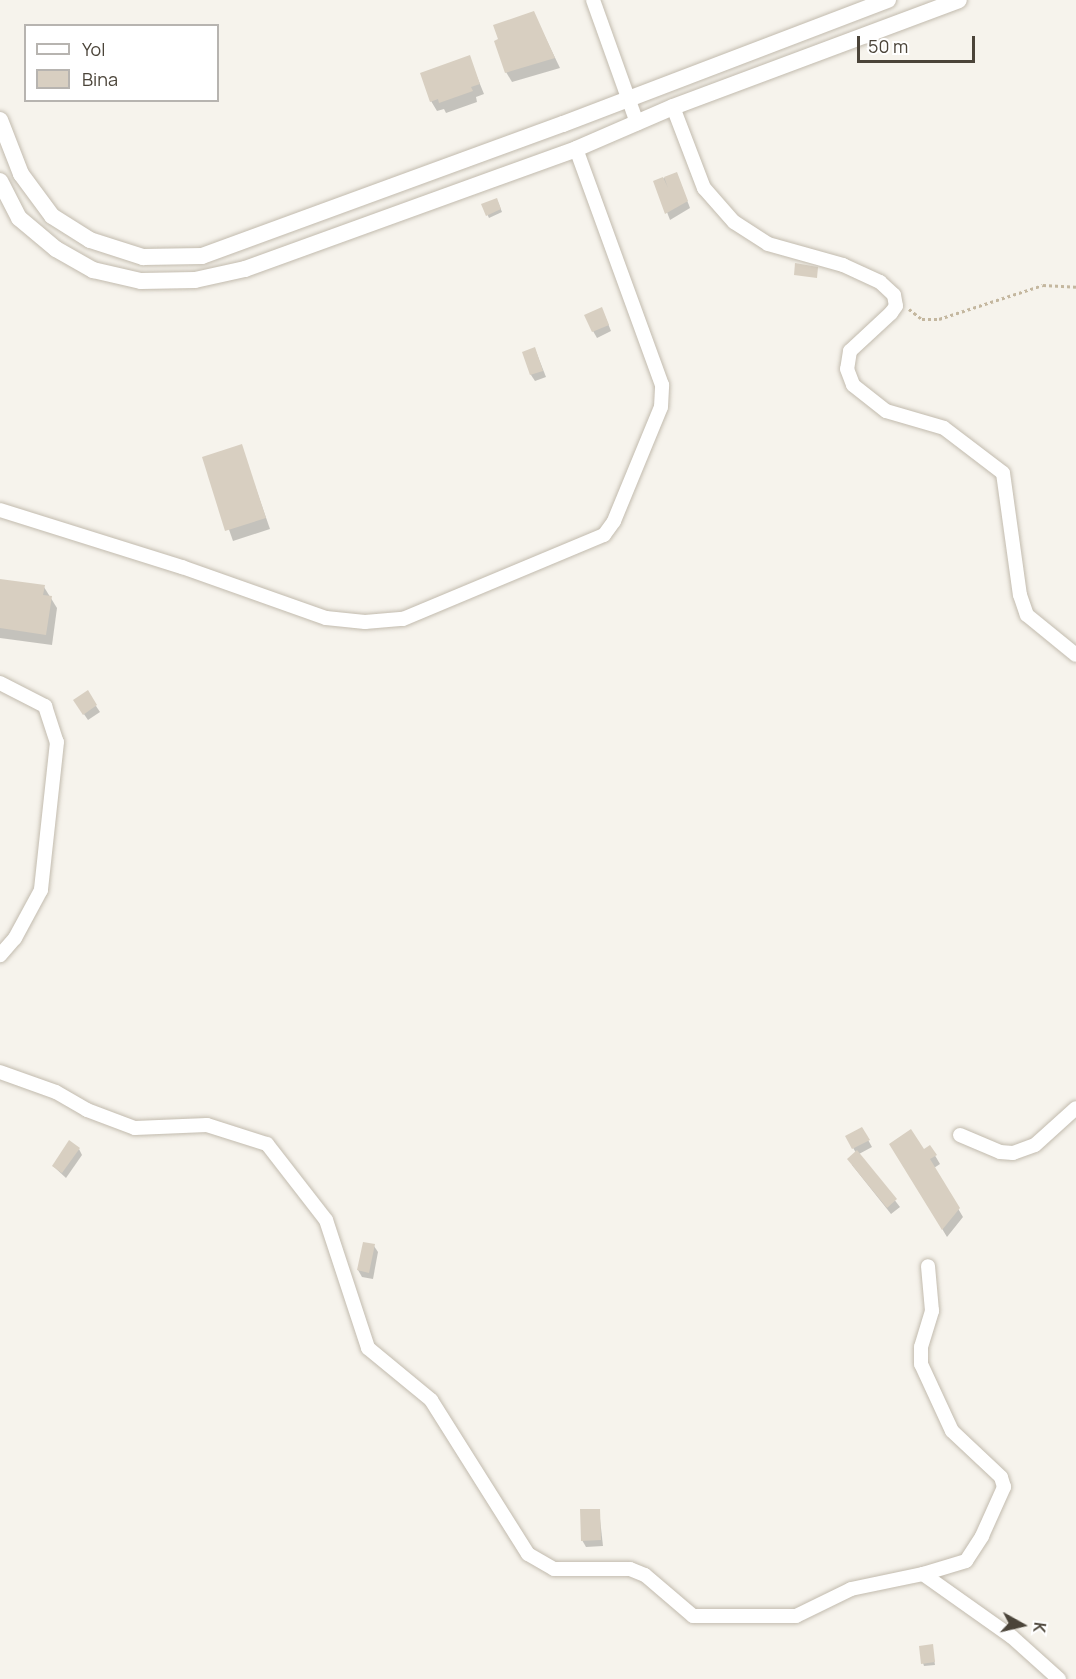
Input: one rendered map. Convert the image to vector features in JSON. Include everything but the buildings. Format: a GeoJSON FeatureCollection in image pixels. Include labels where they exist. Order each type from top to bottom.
{"type":"FeatureCollection","features":[{"type":"Feature","properties":{"kind":"street"},"geometry":{"type":"LineString","coordinates":[[593,0],[637,123]]}},
{"type":"Feature","properties":{"kind":"street"},"geometry":{"type":"LineString","coordinates":[[0,120],[21,174],[52,216],[90,240],[143,257],[202,256],[629,99],[888,0]]}},
{"type":"Feature","properties":{"kind":"street"},"geometry":{"type":"LineString","coordinates":[[0,181],[19,218],[56,249],[93,270],[141,281],[195,280],[245,269],[576,149],[673,108],[958,0]]}},
{"type":"Feature","properties":{"kind":"street"},"geometry":{"type":"LineString","coordinates":[[673,108],[692,162],[718,208],[768,244],[843,264],[880,282],[894,295],[896,306],[850,351],[847,369],[853,384],[886,411],[944,428],[1003,474],[1020,595],[1027,615],[1076,655]]}},
{"type":"Feature","properties":{"kind":"street"},"geometry":{"type":"LineString","coordinates":[[0,510],[182,567],[326,618],[365,622],[403,619],[604,535],[614,521],[661,407],[662,385],[576,149]]}},
{"type":"Feature","properties":{"kind":"street"},"geometry":{"type":"LineString","coordinates":[[0,684],[45,706],[57,742],[41,890],[15,938],[0,955]]}},
{"type":"Feature","properties":{"kind":"street"},"geometry":{"type":"LineString","coordinates":[[0,1072],[56,1092],[87,1110],[135,1128],[207,1125],[267,1144],[326,1220],[368,1348],[431,1400],[528,1554],[554,1569],[630,1569],[645,1575],[693,1616],[796,1616],[851,1589],[923,1574],[966,1561],[982,1536],[1004,1486],[1001,1477],[952,1431],[921,1364],[921,1347],[932,1311],[928,1266]]}},
{"type":"Feature","properties":{"kind":"street"},"geometry":{"type":"LineString","coordinates":[[960,1135],[1000,1152],[1013,1153],[1035,1145],[1076,1108]]}},
{"type":"Feature","properties":{"kind":"street"},"geometry":{"type":"LineString","coordinates":[[923,1574],[1012,1637],[1059,1679]]}},
{"type":"Feature","properties":{"kind":"path"},"geometry":{"type":"LineString","coordinates":[[896,306],[907,307],[922,319],[939,319],[1043,285],[1076,287]]}}]}
